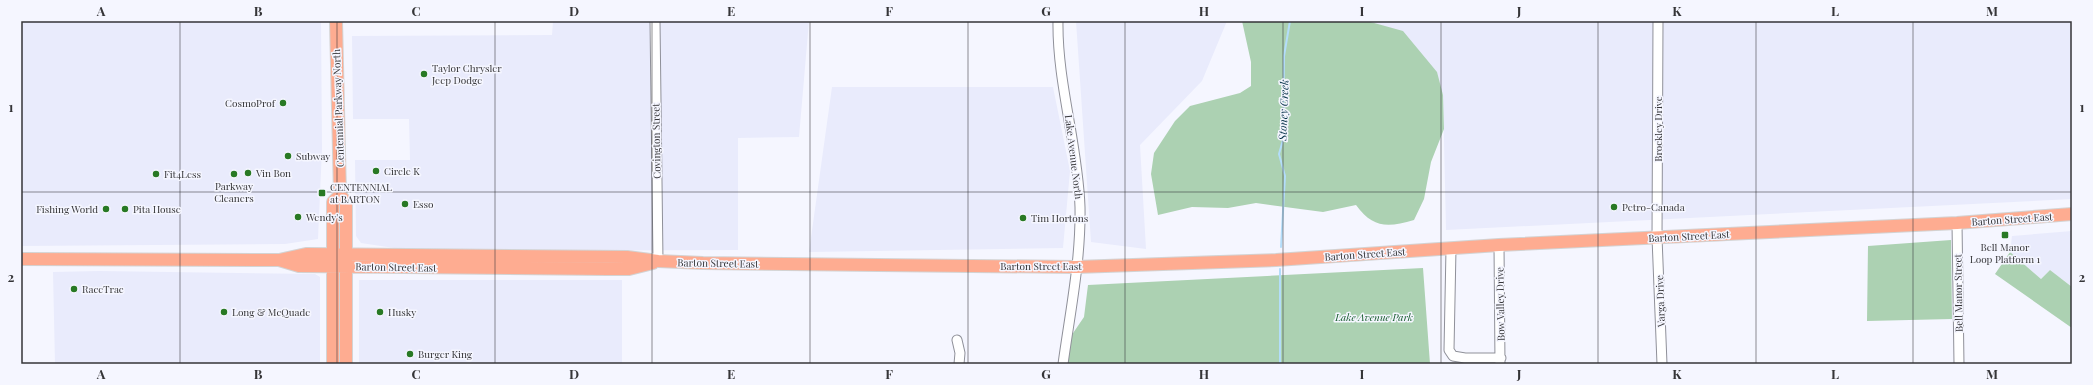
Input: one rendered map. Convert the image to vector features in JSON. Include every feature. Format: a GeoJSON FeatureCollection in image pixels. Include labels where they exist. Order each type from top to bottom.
{"type":"FeatureCollection","features":[{"type":"Feature","properties":{"kind":"main road","name":"Centennial Parkway North"},"geometry":{"type":"LineString","coordinates":[[336,21],[340,195],[346,202],[346,364]]}},
{"type":"Feature","properties":{"kind":"main road","name":"Centennial Parkway North"},"geometry":{"type":"LineString","coordinates":[[333,364],[334,202],[340,195]]}},
{"type":"Feature","properties":{"kind":"main road","name":"Barton Street East"},"geometry":{"type":"LineString","coordinates":[[21,259],[279,260],[306,254],[346,254],[627,257],[658,261],[1076,266],[1276,260],[1499,245],[1957,223],[2072,214]]}},
{"type":"Feature","properties":{"kind":"main road"},"geometry":{"type":"LineString","coordinates":[[448,255],[448,268]]}},
{"type":"Feature","properties":{"kind":"main road","name":"Barton Street East"},"geometry":{"type":"LineString","coordinates":[[279,260],[299,266],[628,269],[658,261]]}},
{"type":"Feature","properties":{"kind":"street","name":"Covington Street"},"geometry":{"type":"LineString","coordinates":[[655,21],[658,261]]}},
{"type":"Feature","properties":{"kind":"street","name":"Lake Avenue North"},"geometry":{"type":"LineString","coordinates":[[1058,21],[1060,51],[1075,154],[1080,207],[1076,266],[1063,364]]}},
{"type":"Feature","properties":{"kind":"street","name":"Brockley Drive"},"geometry":{"type":"LineString","coordinates":[[1657,237],[1658,21]]}},
{"type":"Feature","properties":{"kind":"street","name":"Bell Manor Street"},"geometry":{"type":"LineString","coordinates":[[1957,223],[1959,364]]}},
{"type":"Feature","properties":{"kind":"street","name":"Varga Drive"},"geometry":{"type":"LineString","coordinates":[[1657,237],[1662,364]]}},
{"type":"Feature","properties":{"kind":"street","name":"Bow Valley Drive"},"geometry":{"type":"LineString","coordinates":[[1499,245],[1500,361]]}},
{"type":"Feature","properties":{"kind":"street"},"geometry":{"type":"LineString","coordinates":[[1451,248],[1449,350],[1453,356],[1500,361]]}},
{"type":"Feature","properties":{"kind":"street"},"geometry":{"type":"LineString","coordinates":[[957,340],[960,353],[958,364]]}},
{"type":"Feature","properties":{"kind":"shaded area"},"geometry":{"type":"Polygon","coordinates":[[[21,21],[321,21],[322,149],[318,239],[285,244],[21,246],[21,21]]]}},
{"type":"Feature","properties":{"kind":"shaded area"},"geometry":{"type":"Polygon","coordinates":[[[553,21],[809,21],[799,137],[738,138],[738,250],[414,251],[361,243],[356,236],[355,160],[410,160],[409,119],[353,119],[352,36],[552,35],[553,21]]]}},
{"type":"Feature","properties":{"kind":"shaded area"},"geometry":{"type":"Polygon","coordinates":[[[1076,21],[1227,21],[1202,81],[1140,145],[1146,249],[1091,242],[1076,21]]]}},
{"type":"Feature","properties":{"kind":"shaded area"},"geometry":{"type":"Polygon","coordinates":[[[1367,21],[2072,21],[2072,199],[1446,230],[1443,95],[1403,32],[1367,21]]]}},
{"type":"Feature","properties":{"kind":"shaded area"},"geometry":{"type":"Polygon","coordinates":[[[832,87],[1053,87],[1070,171],[1063,248],[809,252],[832,87]]]}},
{"type":"Feature","properties":{"kind":"shaded area"},"geometry":{"type":"Polygon","coordinates":[[[2072,231],[2072,287],[2050,270],[2041,279],[2010,252],[2012,236],[2072,231]]]}},
{"type":"Feature","properties":{"kind":"shaded area"},"geometry":{"type":"Polygon","coordinates":[[[99,271],[315,274],[320,277],[320,364],[55,364],[53,272],[99,271]]]}},
{"type":"Feature","properties":{"kind":"shaded area"},"geometry":{"type":"Polygon","coordinates":[[[359,280],[622,280],[622,364],[359,364],[359,280]]]}},
{"type":"Feature","properties":{"kind":"green space"},"geometry":{"type":"Polygon","coordinates":[[[1242,21],[1367,21],[1403,31],[1437,72],[1443,95],[1444,129],[1431,162],[1424,199],[1414,220],[1388,225],[1381,224],[1368,218],[1356,205],[1323,212],[1256,203],[1228,208],[1192,207],[1158,215],[1151,174],[1154,153],[1175,121],[1190,106],[1240,93],[1251,86],[1251,62],[1242,21]]]}},
{"type":"Feature","properties":{"kind":"green space"},"geometry":{"type":"Polygon","coordinates":[[[1951,240],[1952,319],[1867,321],[1868,246],[1951,240]]]}},
{"type":"Feature","properties":{"kind":"green space"},"geometry":{"type":"Polygon","coordinates":[[[2010,252],[2041,279],[2050,270],[2072,287],[2072,328],[1995,274],[2010,252]]]}},
{"type":"Feature","properties":{"kind":"green space","name":"Lake Avenue Park"},"geometry":{"type":"Polygon","coordinates":[[[1423,268],[1430,364],[1064,364],[1069,339],[1084,317],[1088,285],[1423,268]]]}},
{"type":"Feature","properties":{"kind":"waterway","name":"Stoney Creek"},"geometry":{"type":"LineString","coordinates":[[1281,247],[1285,176],[1279,154],[1283,140],[1284,56],[1290,21]]}},
{"type":"Feature","properties":{"kind":"waterway","name":"Stoney Creek"},"geometry":{"type":"LineString","coordinates":[[1280,269],[1280,364]]}},
{"type":"Feature","properties":{"kind":"place","name":"Taylor Chrysler Jeep Dodge"},"geometry":{"type":"Point","coordinates":[424,74]}},
{"type":"Feature","properties":{"kind":"place","name":"CosmoProf"},"geometry":{"type":"Point","coordinates":[283,103]}},
{"type":"Feature","properties":{"kind":"place","name":"Subway"},"geometry":{"type":"Point","coordinates":[288,156]}},
{"type":"Feature","properties":{"kind":"place","name":"Circle K"},"geometry":{"type":"Point","coordinates":[376,171]}},
{"type":"Feature","properties":{"kind":"place","name":"Vin Bon"},"geometry":{"type":"Point","coordinates":[248,173]}},
{"type":"Feature","properties":{"kind":"place","name":"Fit4Less"},"geometry":{"type":"Point","coordinates":[156,174]}},
{"type":"Feature","properties":{"kind":"place","name":"Parkway Cleaners"},"geometry":{"type":"Point","coordinates":[234,174]}},
{"type":"Feature","properties":{"kind":"place","name":"CENTENNIAL at BARTON"},"geometry":{"type":"Point","coordinates":[322,193]}},
{"type":"Feature","properties":{"kind":"place","name":"Esso"},"geometry":{"type":"Point","coordinates":[405,204]}},
{"type":"Feature","properties":{"kind":"place","name":"Petro-Canada"},"geometry":{"type":"Point","coordinates":[1614,207]}},
{"type":"Feature","properties":{"kind":"place","name":"Fishing World"},"geometry":{"type":"Point","coordinates":[106,209]}},
{"type":"Feature","properties":{"kind":"place","name":"Pita House"},"geometry":{"type":"Point","coordinates":[125,209]}},
{"type":"Feature","properties":{"kind":"place","name":"Wendy's"},"geometry":{"type":"Point","coordinates":[298,217]}},
{"type":"Feature","properties":{"kind":"place","name":"Tim Hortons"},"geometry":{"type":"Point","coordinates":[1023,218]}},
{"type":"Feature","properties":{"kind":"place","name":"Bell Manor Loop Platform 1"},"geometry":{"type":"Point","coordinates":[2005,235]}},
{"type":"Feature","properties":{"kind":"place","name":"RaceTrac"},"geometry":{"type":"Point","coordinates":[74,289]}},
{"type":"Feature","properties":{"kind":"place","name":"Long & McQuade"},"geometry":{"type":"Point","coordinates":[224,312]}},
{"type":"Feature","properties":{"kind":"place","name":"Husky"},"geometry":{"type":"Point","coordinates":[380,312]}},
{"type":"Feature","properties":{"kind":"place","name":"Burger King"},"geometry":{"type":"Point","coordinates":[410,354]}}]}
